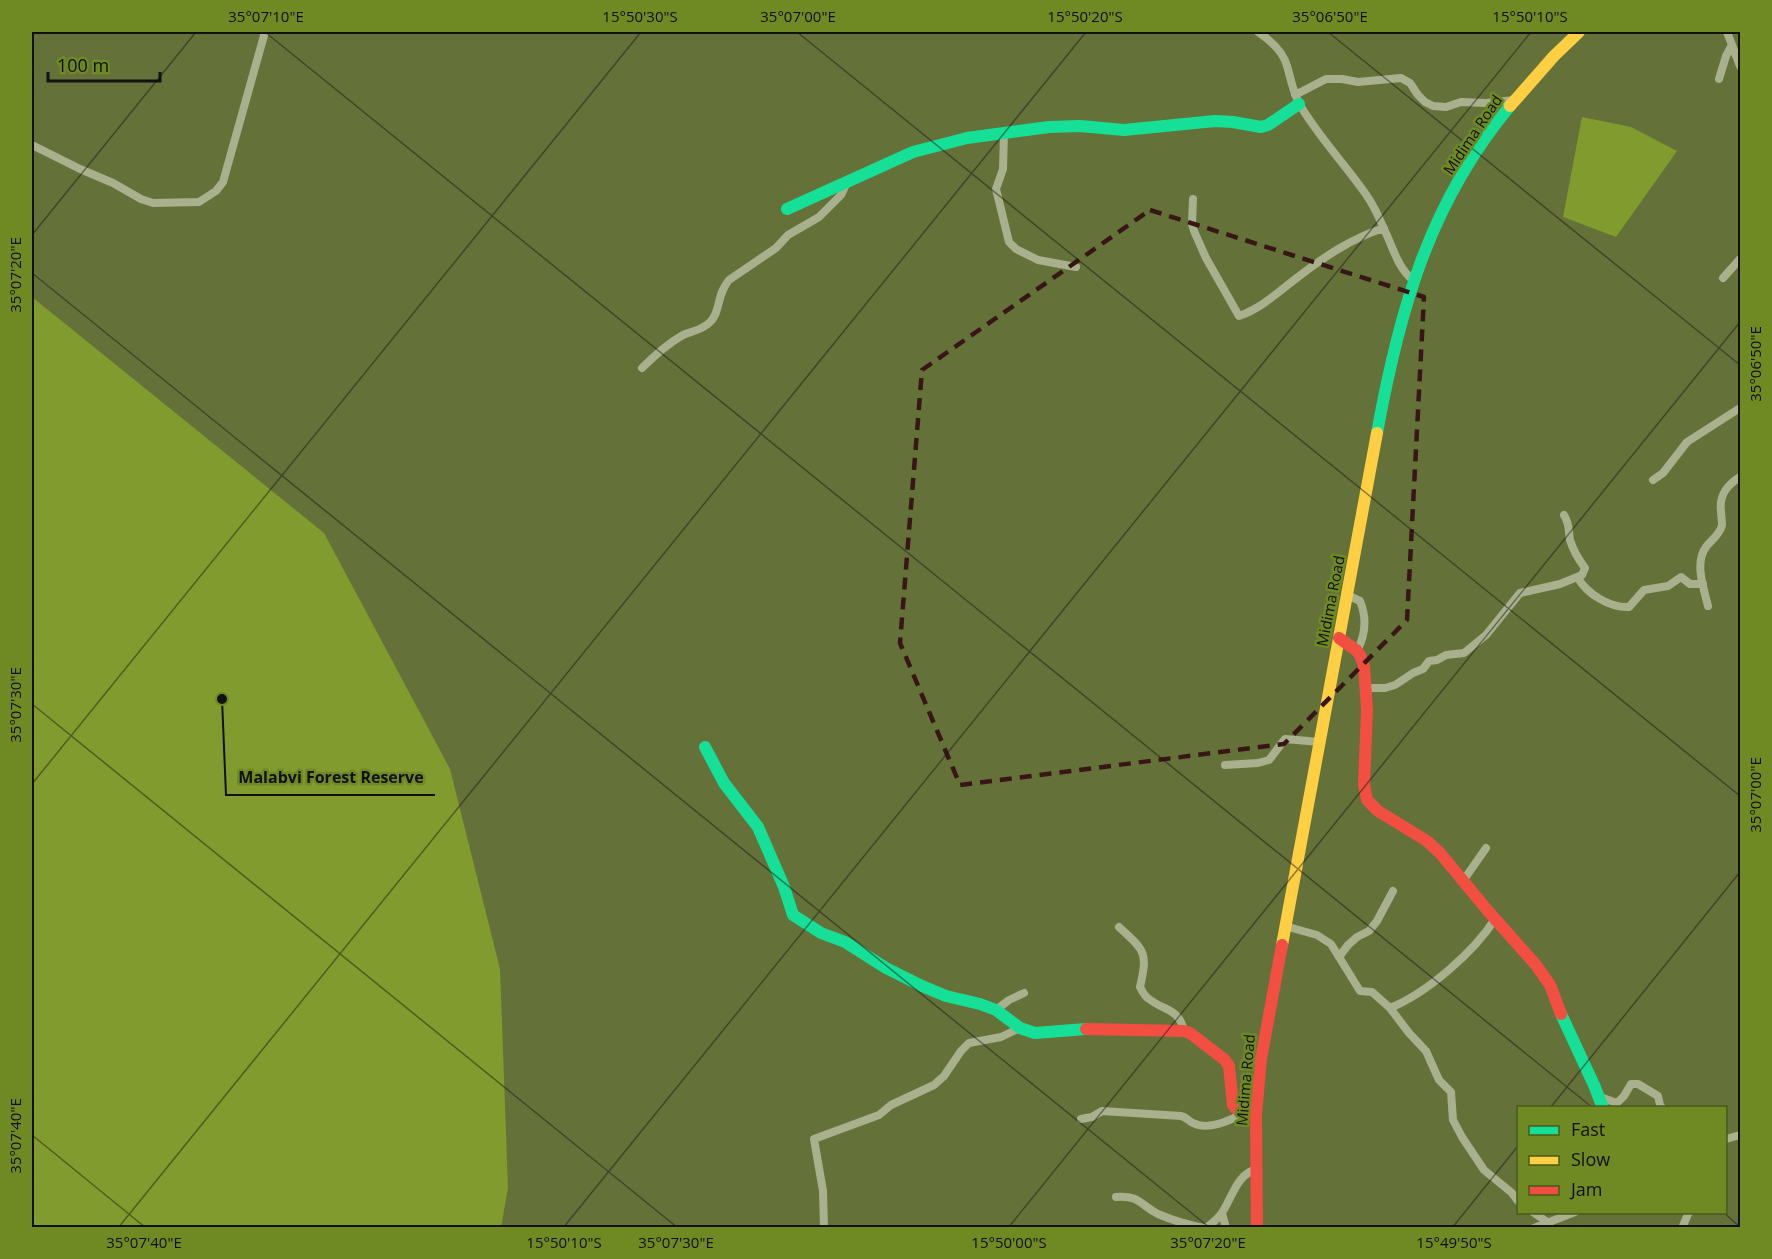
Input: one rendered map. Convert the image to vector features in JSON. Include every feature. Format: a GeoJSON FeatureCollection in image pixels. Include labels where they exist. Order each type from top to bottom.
{"type":"FeatureCollection","features":[{"type":"Feature","properties":{"kind":"street"},"geometry":{"type":"LineString","coordinates":[[32,145],[114,183],[148,202],[158,204],[199,202],[216,191],[223,182],[265,32]]}},
{"type":"Feature","properties":{"kind":"street"},"geometry":{"type":"LineString","coordinates":[[1258,32],[1271,41],[1283,56],[1297,100],[1366,194],[1384,228],[1398,263],[1413,280]]}},
{"type":"Feature","properties":{"kind":"street","name":"Midima Road"},"geometry":{"type":"LineString","coordinates":[[1257,1227],[1256,1115],[1263,1051],[1381,410],[1401,319],[1426,246],[1473,158],[1536,75],[1579,32]]}},
{"type":"Feature","properties":{"kind":"street"},"geometry":{"type":"LineString","coordinates":[[1727,32],[1740,66]]}},
{"type":"Feature","properties":{"kind":"street"},"geometry":{"type":"LineString","coordinates":[[1719,80],[1722,64],[1732,45]]}},
{"type":"Feature","properties":{"kind":"street"},"geometry":{"type":"LineString","coordinates":[[787,209],[885,163],[927,147],[1004,132],[1080,126],[1124,130],[1204,121],[1233,122],[1261,127],[1268,125],[1326,79],[1358,82],[1401,78],[1410,83],[1425,102],[1434,106],[1446,107],[1461,102],[1486,104],[1516,99]]}},
{"type":"Feature","properties":{"kind":"street"},"geometry":{"type":"LineString","coordinates":[[1004,132],[1003,169],[996,189],[1009,242],[1016,249],[1038,260],[1076,267]]}},
{"type":"Feature","properties":{"kind":"street"},"geometry":{"type":"LineString","coordinates":[[642,368],[666,345],[708,325],[715,315],[722,287],[776,248],[788,236],[819,217],[841,195],[847,182]]}},
{"type":"Feature","properties":{"kind":"street"},"geometry":{"type":"LineString","coordinates":[[1193,199],[1194,231],[1206,258],[1239,316],[1270,300],[1338,249],[1384,228]]}},
{"type":"Feature","properties":{"kind":"street"},"geometry":{"type":"LineString","coordinates":[[1723,278],[1740,260]]}},
{"type":"Feature","properties":{"kind":"street"},"geometry":{"type":"LineString","coordinates":[[1653,480],[1663,473],[1687,442],[1740,408]]}},
{"type":"Feature","properties":{"kind":"street"},"geometry":{"type":"LineString","coordinates":[[1708,606],[1701,569],[1702,554],[1704,548],[1721,528],[1721,496],[1726,488],[1740,477]]}},
{"type":"Feature","properties":{"kind":"street"},"geometry":{"type":"LineString","coordinates":[[1366,688],[1385,688],[1395,685],[1423,669],[1429,661],[1446,655],[1464,653],[1491,629],[1520,593],[1547,588],[1582,575],[1585,568],[1570,540],[1569,523],[1564,515]]}},
{"type":"Feature","properties":{"kind":"street"},"geometry":{"type":"LineString","coordinates":[[1578,578],[1584,587],[1596,596],[1624,608],[1629,607],[1644,590],[1668,586],[1681,577],[1690,584],[1703,584]]}},
{"type":"Feature","properties":{"kind":"street"},"geometry":{"type":"LineString","coordinates":[[1347,595],[1360,601],[1365,616],[1363,638],[1357,651]]}},
{"type":"Feature","properties":{"kind":"street"},"geometry":{"type":"LineString","coordinates":[[1339,638],[1357,651],[1363,663],[1366,688],[1364,773],[1367,800],[1376,809],[1431,844],[1544,975],[1601,1102],[1617,1103],[1631,1084],[1638,1084],[1658,1096],[1661,1106]]}},
{"type":"Feature","properties":{"kind":"street"},"geometry":{"type":"LineString","coordinates":[[1225,765],[1269,760],[1285,739],[1320,742]]}},
{"type":"Feature","properties":{"kind":"street"},"geometry":{"type":"LineString","coordinates":[[705,747],[723,783],[758,827],[780,877],[793,915],[821,933],[845,942],[886,968],[922,986],[946,996],[996,1010],[1020,1028],[1035,1033],[1095,1028],[1184,1031],[1196,1037],[1225,1060],[1231,1074],[1233,1105],[1242,1114]]}},
{"type":"Feature","properties":{"kind":"street"},"geometry":{"type":"LineString","coordinates":[[1463,880],[1486,848]]}},
{"type":"Feature","properties":{"kind":"street"},"geometry":{"type":"LineString","coordinates":[[1340,957],[1348,945],[1369,931],[1393,891]]}},
{"type":"Feature","properties":{"kind":"street"},"geometry":{"type":"LineString","coordinates":[[1390,1008],[1416,994],[1447,970],[1483,936],[1495,919]]}},
{"type":"Feature","properties":{"kind":"street"},"geometry":{"type":"LineString","coordinates":[[1286,926],[1317,935],[1331,944],[1360,991],[1372,992],[1390,1008],[1425,1051],[1439,1080],[1451,1092],[1453,1120],[1472,1153],[1484,1170],[1517,1200]]}},
{"type":"Feature","properties":{"kind":"street"},"geometry":{"type":"LineString","coordinates":[[1119,927],[1138,944],[1144,956],[1145,966],[1140,987],[1147,999],[1170,1010],[1182,1020],[1184,1031]]}},
{"type":"Feature","properties":{"kind":"street"},"geometry":{"type":"LineString","coordinates":[[996,1010],[1009,1000],[1024,993]]}},
{"type":"Feature","properties":{"kind":"street"},"geometry":{"type":"LineString","coordinates":[[824,1227],[823,1191],[814,1139],[879,1115],[899,1101],[934,1085],[944,1077],[969,1043],[1001,1037],[1020,1028]]}},
{"type":"Feature","properties":{"kind":"street"},"geometry":{"type":"LineString","coordinates":[[1081,1119],[1092,1117],[1102,1111],[1116,1111],[1185,1116],[1194,1124],[1206,1125],[1219,1124],[1242,1114],[1256,1115]]}},
{"type":"Feature","properties":{"kind":"street"},"geometry":{"type":"LineString","coordinates":[[1116,1197],[1134,1198],[1160,1214],[1194,1226],[1205,1227],[1215,1222],[1238,1184],[1249,1171],[1257,1169]]}},
{"type":"Feature","properties":{"kind":"street"},"geometry":{"type":"LineString","coordinates":[[1222,1213],[1226,1227]]}},
{"type":"Feature","properties":{"kind":"street"},"geometry":{"type":"LineString","coordinates":[[1535,1214],[1549,1225]]}},
{"type":"Feature","properties":{"kind":"street"},"geometry":{"type":"LineString","coordinates":[[1534,1227],[1549,1225],[1571,1214]]}},
{"type":"Feature","properties":{"kind":"highlighted area"},"geometry":{"type":"Polygon","coordinates":[[[1150,210],[1424,297],[1407,620],[1284,744],[960,785],[900,643],[922,370],[1150,210]]]}},
{"type":"Feature","properties":{"kind":"green space"},"geometry":{"type":"Polygon","coordinates":[[[1582,117],[1631,127],[1677,151],[1616,237],[1563,217],[1582,117]]]}},
{"type":"Feature","properties":{"kind":"green space"},"geometry":{"type":"Polygon","coordinates":[[[32,297],[324,533],[450,769],[500,969],[508,1188],[501,1227],[32,1227],[32,297]]]}},
{"type":"Feature","properties":{"kind":"traffic: fast"},"geometry":{"type":"LineString","coordinates":[[787,209],[913,152],[967,138],[1049,127],[1080,126],[1124,130],[1215,121],[1261,127],[1268,125],[1299,104]]}},
{"type":"Feature","properties":{"kind":"traffic: fast"},"geometry":{"type":"LineString","coordinates":[[1377,433],[1396,344],[1421,260],[1458,181],[1482,143],[1510,106]]}},
{"type":"Feature","properties":{"kind":"traffic: fast"},"geometry":{"type":"LineString","coordinates":[[705,747],[724,783],[758,827],[784,887],[793,915],[821,933],[845,942],[886,968],[922,986],[946,996],[996,1010],[1020,1028],[1035,1033],[1086,1029]]}},
{"type":"Feature","properties":{"kind":"traffic: fast"},"geometry":{"type":"LineString","coordinates":[[1561,1014],[1602,1106]]}},
{"type":"Feature","properties":{"kind":"traffic: slow"},"geometry":{"type":"LineString","coordinates":[[1510,106],[1554,56],[1579,32]]}},
{"type":"Feature","properties":{"kind":"traffic: slow"},"geometry":{"type":"LineString","coordinates":[[1282,945],[1377,433]]}},
{"type":"Feature","properties":{"kind":"traffic: jam"},"geometry":{"type":"LineString","coordinates":[[1339,638],[1356,650],[1364,666],[1367,710],[1364,784],[1367,800],[1378,811],[1427,841],[1440,853],[1536,965],[1550,985],[1561,1014]]}},
{"type":"Feature","properties":{"kind":"traffic: jam"},"geometry":{"type":"LineString","coordinates":[[1257,1228],[1256,1115],[1261,1059],[1282,945]]}},
{"type":"Feature","properties":{"kind":"traffic: jam"},"geometry":{"type":"LineString","coordinates":[[1086,1029],[1190,1033],[1225,1060],[1229,1066],[1235,1108],[1243,1113],[1256,1115]]}},
{"type":"Feature","properties":{"kind":"place","name":"Malabvi Forest Reserve"},"geometry":{"type":"Point","coordinates":[222,699]}}]}
